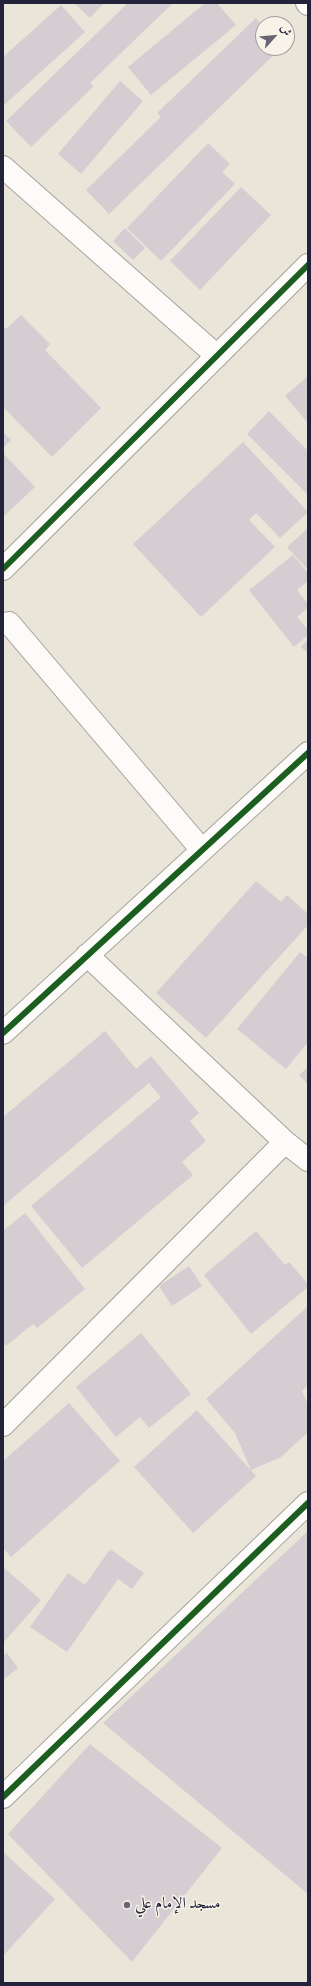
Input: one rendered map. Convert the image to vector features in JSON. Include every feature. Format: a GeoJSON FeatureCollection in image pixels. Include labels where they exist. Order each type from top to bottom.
{"type":"FeatureCollection","features":[{"type":"Feature","properties":{"kind":"street"},"geometry":{"type":"LineString","coordinates":[[3,167],[217,356]]}},
{"type":"Feature","properties":{"kind":"street"},"geometry":{"type":"LineString","coordinates":[[3,569],[308,265]]}},
{"type":"Feature","properties":{"kind":"street"},"geometry":{"type":"LineString","coordinates":[[3,624],[9,623],[202,850]]}},
{"type":"Feature","properties":{"kind":"street"},"geometry":{"type":"LineString","coordinates":[[3,1033],[202,850],[298,774],[308,753]]}},
{"type":"Feature","properties":{"kind":"street"},"geometry":{"type":"LineString","coordinates":[[87,955],[285,1142],[308,1160]]}},
{"type":"Feature","properties":{"kind":"street"},"geometry":{"type":"LineString","coordinates":[[3,1425],[285,1142]]}},
{"type":"Feature","properties":{"kind":"street"},"geometry":{"type":"LineString","coordinates":[[3,1797],[308,1503]]}},
{"type":"Feature","properties":{"kind":"building"},"geometry":{"type":"Polygon","coordinates":[[[74,3],[104,3],[90,18],[74,3]]]}},
{"type":"Feature","properties":{"kind":"building"},"geometry":{"type":"Polygon","coordinates":[[[128,3],[173,3],[90,83],[94,86],[31,147],[6,121],[128,3]]]}},
{"type":"Feature","properties":{"kind":"building"},"geometry":{"type":"Polygon","coordinates":[[[205,3],[217,3],[236,25],[151,95],[128,67],[205,3]]]}},
{"type":"Feature","properties":{"kind":"building"},"geometry":{"type":"Polygon","coordinates":[[[61,5],[85,32],[3,106],[3,57],[61,5]]]}},
{"type":"Feature","properties":{"kind":"building"},"geometry":{"type":"Polygon","coordinates":[[[255,19],[255,56],[273,56],[109,214],[86,190],[161,117],[157,113],[255,19]]]}},
{"type":"Feature","properties":{"kind":"building"},"geometry":{"type":"Polygon","coordinates":[[[120,81],[143,101],[81,174],[58,154],[120,81]]]}},
{"type":"Feature","properties":{"kind":"building"},"geometry":{"type":"Polygon","coordinates":[[[208,143],[230,164],[222,172],[235,184],[161,261],[127,228],[208,143]]]}},
{"type":"Feature","properties":{"kind":"building"},"geometry":{"type":"Polygon","coordinates":[[[241,187],[271,215],[200,290],[170,261],[241,187]]]}},
{"type":"Feature","properties":{"kind":"building"},"geometry":{"type":"Polygon","coordinates":[[[125,228],[145,248],[133,260],[113,241],[125,228]]]}},
{"type":"Feature","properties":{"kind":"building"},"geometry":{"type":"Polygon","coordinates":[[[21,315],[50,344],[45,350],[101,408],[52,457],[3,407],[3,326],[6,329],[21,315]]]}},
{"type":"Feature","properties":{"kind":"building"},"geometry":{"type":"Polygon","coordinates":[[[308,376],[308,423],[285,396],[308,376]]]}},
{"type":"Feature","properties":{"kind":"building"},"geometry":{"type":"Polygon","coordinates":[[[269,411],[308,451],[308,495],[247,434],[269,411]]]}},
{"type":"Feature","properties":{"kind":"building"},"geometry":{"type":"Polygon","coordinates":[[[3,432],[11,440],[3,448],[3,432]]]}},
{"type":"Feature","properties":{"kind":"building"},"geometry":{"type":"Polygon","coordinates":[[[243,442],[308,512],[280,538],[256,513],[249,520],[275,547],[201,617],[133,544],[243,442]]]}},
{"type":"Feature","properties":{"kind":"building"},"geometry":{"type":"Polygon","coordinates":[[[3,453],[35,487],[3,517],[3,453]]]}},
{"type":"Feature","properties":{"kind":"building"},"geometry":{"type":"Polygon","coordinates":[[[308,528],[308,570],[287,547],[308,528]]]}},
{"type":"Feature","properties":{"kind":"building"},"geometry":{"type":"Polygon","coordinates":[[[293,555],[308,573],[308,581],[297,590],[308,604],[308,608],[297,617],[308,630],[308,635],[294,647],[249,590],[293,555]]]}},
{"type":"Feature","properties":{"kind":"building"},"geometry":{"type":"Polygon","coordinates":[[[308,639],[308,653],[301,647],[308,639]]]}},
{"type":"Feature","properties":{"kind":"building"},"geometry":{"type":"Polygon","coordinates":[[[256,881],[281,902],[287,895],[308,914],[308,925],[206,1038],[156,993],[256,881]]]}},
{"type":"Feature","properties":{"kind":"building"},"geometry":{"type":"Polygon","coordinates":[[[300,952],[308,958],[308,1042],[286,1069],[237,1029],[300,952]]]}},
{"type":"Feature","properties":{"kind":"building"},"geometry":{"type":"Polygon","coordinates":[[[105,1031],[136,1069],[151,1056],[199,1113],[190,1121],[206,1141],[182,1162],[193,1175],[82,1268],[31,1206],[161,1097],[149,1083],[3,1206],[3,1117],[105,1031]]]}},
{"type":"Feature","properties":{"kind":"building"},"geometry":{"type":"Polygon","coordinates":[[[308,1067],[308,1084],[299,1075],[308,1067]]]}},
{"type":"Feature","properties":{"kind":"building"},"geometry":{"type":"Polygon","coordinates":[[[25,1213],[85,1289],[37,1328],[33,1324],[6,1346],[3,1342],[3,1231],[25,1213]]]}},
{"type":"Feature","properties":{"kind":"building"},"geometry":{"type":"Polygon","coordinates":[[[256,1231],[285,1265],[289,1262],[308,1284],[308,1287],[251,1334],[204,1275],[256,1231]]]}},
{"type":"Feature","properties":{"kind":"building"},"geometry":{"type":"Polygon","coordinates":[[[189,1266],[202,1286],[172,1306],[159,1286],[189,1266]]]}},
{"type":"Feature","properties":{"kind":"building"},"geometry":{"type":"Polygon","coordinates":[[[308,1306],[308,1385],[302,1391],[308,1405],[308,1432],[281,1457],[251,1470],[235,1433],[206,1399],[308,1306]]]}},
{"type":"Feature","properties":{"kind":"building"},"geometry":{"type":"Polygon","coordinates":[[[141,1333],[191,1394],[149,1428],[140,1417],[116,1437],[76,1387],[141,1333]]]}},
{"type":"Feature","properties":{"kind":"building"},"geometry":{"type":"Polygon","coordinates":[[[69,1403],[120,1461],[11,1557],[3,1548],[3,1461],[69,1403]]]}},
{"type":"Feature","properties":{"kind":"building"},"geometry":{"type":"Polygon","coordinates":[[[197,1410],[256,1476],[193,1533],[134,1467],[197,1410]]]}},
{"type":"Feature","properties":{"kind":"building"},"geometry":{"type":"Polygon","coordinates":[[[308,1531],[308,1894],[103,1723],[308,1531]]]}},
{"type":"Feature","properties":{"kind":"building"},"geometry":{"type":"Polygon","coordinates":[[[110,1549],[144,1573],[132,1589],[118,1579],[67,1652],[30,1627],[68,1573],[85,1585],[110,1549]]]}},
{"type":"Feature","properties":{"kind":"building"},"geometry":{"type":"Polygon","coordinates":[[[3,1567],[41,1600],[3,1643],[3,1567]]]}},
{"type":"Feature","properties":{"kind":"building"},"geometry":{"type":"Polygon","coordinates":[[[7,1653],[18,1668],[3,1680],[3,1656],[7,1653]]]}},
{"type":"Feature","properties":{"kind":"building","name":"مسجد الإمام علي"},"geometry":{"type":"Polygon","coordinates":[[[90,1744],[222,1848],[132,1962],[8,1834],[90,1744]]]}},
{"type":"Feature","properties":{"kind":"building"},"geometry":{"type":"Polygon","coordinates":[[[4,1853],[55,1899],[3,1956],[3,1854],[4,1853]]]}},
{"type":"Feature","properties":{"kind":"cycle path"},"geometry":{"type":"LineString","coordinates":[[3,569],[308,265]]}},
{"type":"Feature","properties":{"kind":"cycle path"},"geometry":{"type":"LineString","coordinates":[[3,1033],[308,753]]}},
{"type":"Feature","properties":{"kind":"cycle path"},"geometry":{"type":"LineString","coordinates":[[3,1797],[308,1503]]}},
{"type":"Feature","properties":{"kind":"place","name":"مسجد الإمام علي"},"geometry":{"type":"Point","coordinates":[127,1905]}}]}
